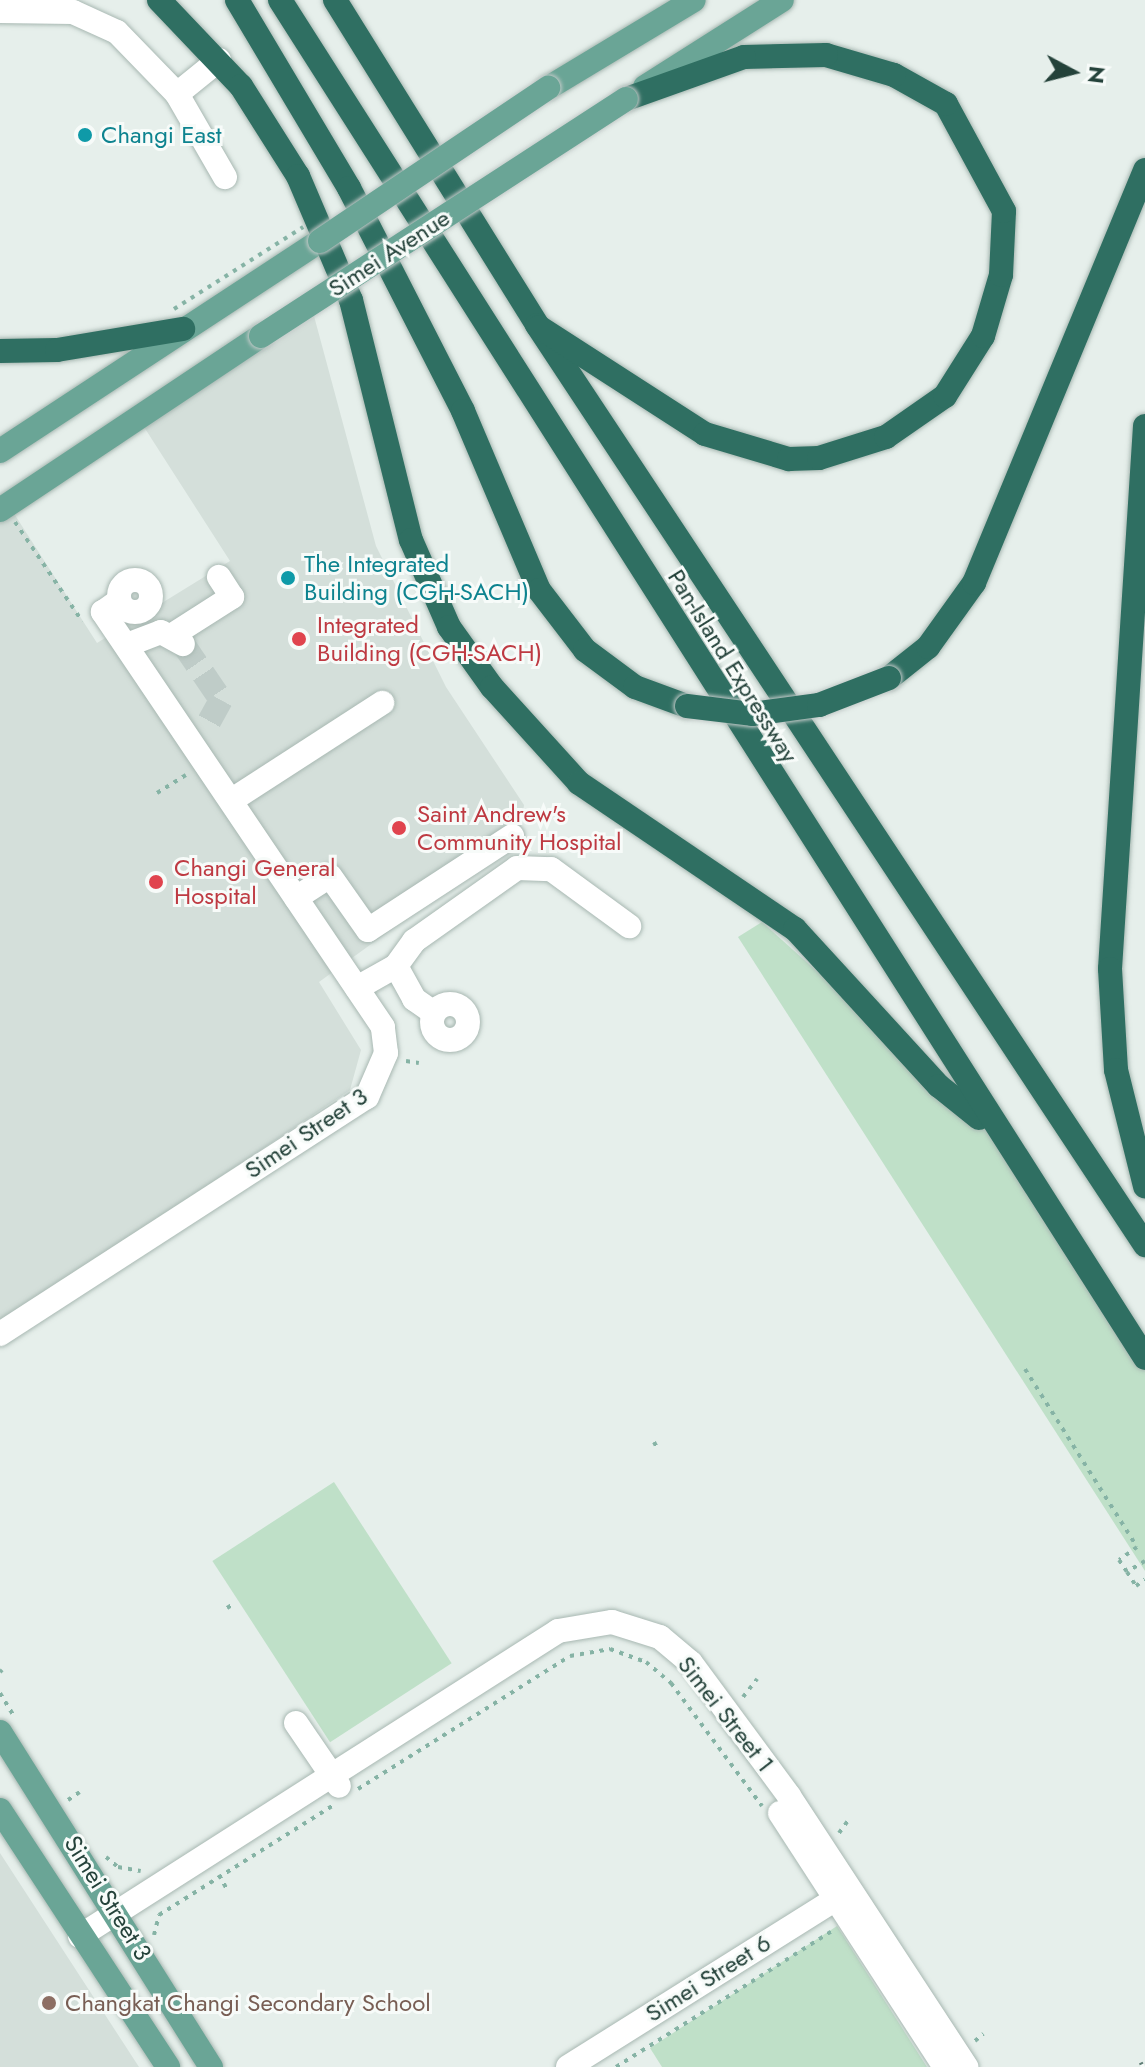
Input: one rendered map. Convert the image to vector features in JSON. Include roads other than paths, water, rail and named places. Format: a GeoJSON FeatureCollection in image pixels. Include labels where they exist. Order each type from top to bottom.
{"type":"FeatureCollection","features":[{"type":"Feature","properties":{"kind":"highway"},"geometry":{"type":"LineString","coordinates":[[159,0],[219,60],[298,176],[351,300],[411,540],[449,627],[492,687],[579,783],[795,929],[939,1086],[991,1126]]}},
{"type":"Feature","properties":{"kind":"highway"},"geometry":{"type":"LineString","coordinates":[[237,0],[349,188],[463,411],[539,590],[585,650],[635,687],[687,706],[752,714],[806,707],[889,678],[928,647],[974,583],[1145,170]]}},
{"type":"Feature","properties":{"kind":"highway","name":"Pan-Island Expressway"},"geometry":{"type":"LineString","coordinates":[[280,0],[991,1126],[1145,1358]]}},
{"type":"Feature","properties":{"kind":"highway","name":"Pan-Island Expressway"},"geometry":{"type":"LineString","coordinates":[[335,0],[537,325],[1145,1245]]}},
{"type":"Feature","properties":{"kind":"highway"},"geometry":{"type":"LineString","coordinates":[[537,325],[705,434],[789,459],[819,458],[886,437],[945,396],[983,336],[1001,275],[1004,211],[946,104],[894,75],[826,55],[744,57],[626,99]]}},
{"type":"Feature","properties":{"kind":"highway"},"geometry":{"type":"LineString","coordinates":[[0,351],[57,350],[183,329]]}},
{"type":"Feature","properties":{"kind":"highway"},"geometry":{"type":"LineString","coordinates":[[1145,426],[1110,969],[1116,1070],[1145,1186]]}},
{"type":"Feature","properties":{"kind":"main road","name":"Simei Avenue"},"geometry":{"type":"LineString","coordinates":[[0,451],[548,88],[694,0]]}},
{"type":"Feature","properties":{"kind":"main road","name":"Simei Avenue"},"geometry":{"type":"LineString","coordinates":[[0,510],[261,336],[782,0]]}},
{"type":"Feature","properties":{"kind":"main road","name":"Simei Street 3"},"geometry":{"type":"LineString","coordinates":[[3,1742],[122,1918],[211,2067]]}},
{"type":"Feature","properties":{"kind":"main road","name":"Simei Street 3"},"geometry":{"type":"LineString","coordinates":[[0,1810],[84,1943],[168,2067]]}},
{"type":"Feature","properties":{"kind":"street"},"geometry":{"type":"LineString","coordinates":[[0,11],[73,12],[117,32],[177,94],[225,177]]}},
{"type":"Feature","properties":{"kind":"street"},"geometry":{"type":"LineString","coordinates":[[177,94],[219,60]]}},
{"type":"Feature","properties":{"kind":"street"},"geometry":{"type":"LineString","coordinates":[[127,645],[145,634],[178,639],[232,597],[219,577]]}},
{"type":"Feature","properties":{"kind":"street","name":"Simei Street 3"},"geometry":{"type":"LineString","coordinates":[[0,1334],[367,1097],[386,1053],[383,1027],[232,800],[197,730],[103,612],[119,601]]}},
{"type":"Feature","properties":{"kind":"street"},"geometry":{"type":"LineString","coordinates":[[232,800],[382,703]]}},
{"type":"Feature","properties":{"kind":"street"},"geometry":{"type":"LineString","coordinates":[[296,898],[330,876],[368,930],[512,836]]}},
{"type":"Feature","properties":{"kind":"street"},"geometry":{"type":"LineString","coordinates":[[357,988],[396,966],[414,941],[517,868],[551,869],[629,926]]}},
{"type":"Feature","properties":{"kind":"street"},"geometry":{"type":"LineString","coordinates":[[396,966],[414,999],[434,1013]]}},
{"type":"Feature","properties":{"kind":"street","name":"Simei Street 1"},"geometry":{"type":"LineString","coordinates":[[84,1943],[336,1781],[565,1646],[586,1639],[631,1642],[679,1674],[776,1805],[945,2067]]}},
{"type":"Feature","properties":{"kind":"street"},"geometry":{"type":"LineString","coordinates":[[296,1723],[336,1781]]}},
{"type":"Feature","properties":{"kind":"street","name":"Simei Street 1"},"geometry":{"type":"LineString","coordinates":[[841,1908],[968,2058]]}},
{"type":"Feature","properties":{"kind":"street","name":"Simei Street 6"},"geometry":{"type":"LineString","coordinates":[[568,2067],[841,1908]]}},
{"type":"Feature","properties":{"kind":"street","name":"Simei Street 6"},"geometry":{"type":"LineString","coordinates":[[591,2067],[841,1908]]}},
{"type":"Feature","properties":{"kind":"tunnel"},"geometry":{"type":"LineString","coordinates":[[183,644],[221,700],[207,725]]}},
{"type":"Feature","properties":{"kind":"railway"},"geometry":{"type":"LineString","coordinates":[[1141,2067],[1145,2065]]}},
{"type":"Feature","properties":{"kind":"place","name":"Changi East"},"geometry":{"type":"Point","coordinates":[85,135]}},
{"type":"Feature","properties":{"kind":"place","name":"The Integrated Building (CGH-SACH)"},"geometry":{"type":"Point","coordinates":[288,578]}},
{"type":"Feature","properties":{"kind":"place","name":"Integrated Building (CGH-SACH)"},"geometry":{"type":"Point","coordinates":[299,639]}},
{"type":"Feature","properties":{"kind":"place","name":"Saint Andrew's Community Hospital"},"geometry":{"type":"Point","coordinates":[399,828]}},
{"type":"Feature","properties":{"kind":"place","name":"Changi General Hospital"},"geometry":{"type":"Point","coordinates":[156,882]}},
{"type":"Feature","properties":{"kind":"place","name":"Changkat Changi Secondary School"},"geometry":{"type":"Point","coordinates":[49,2003]}}]}
